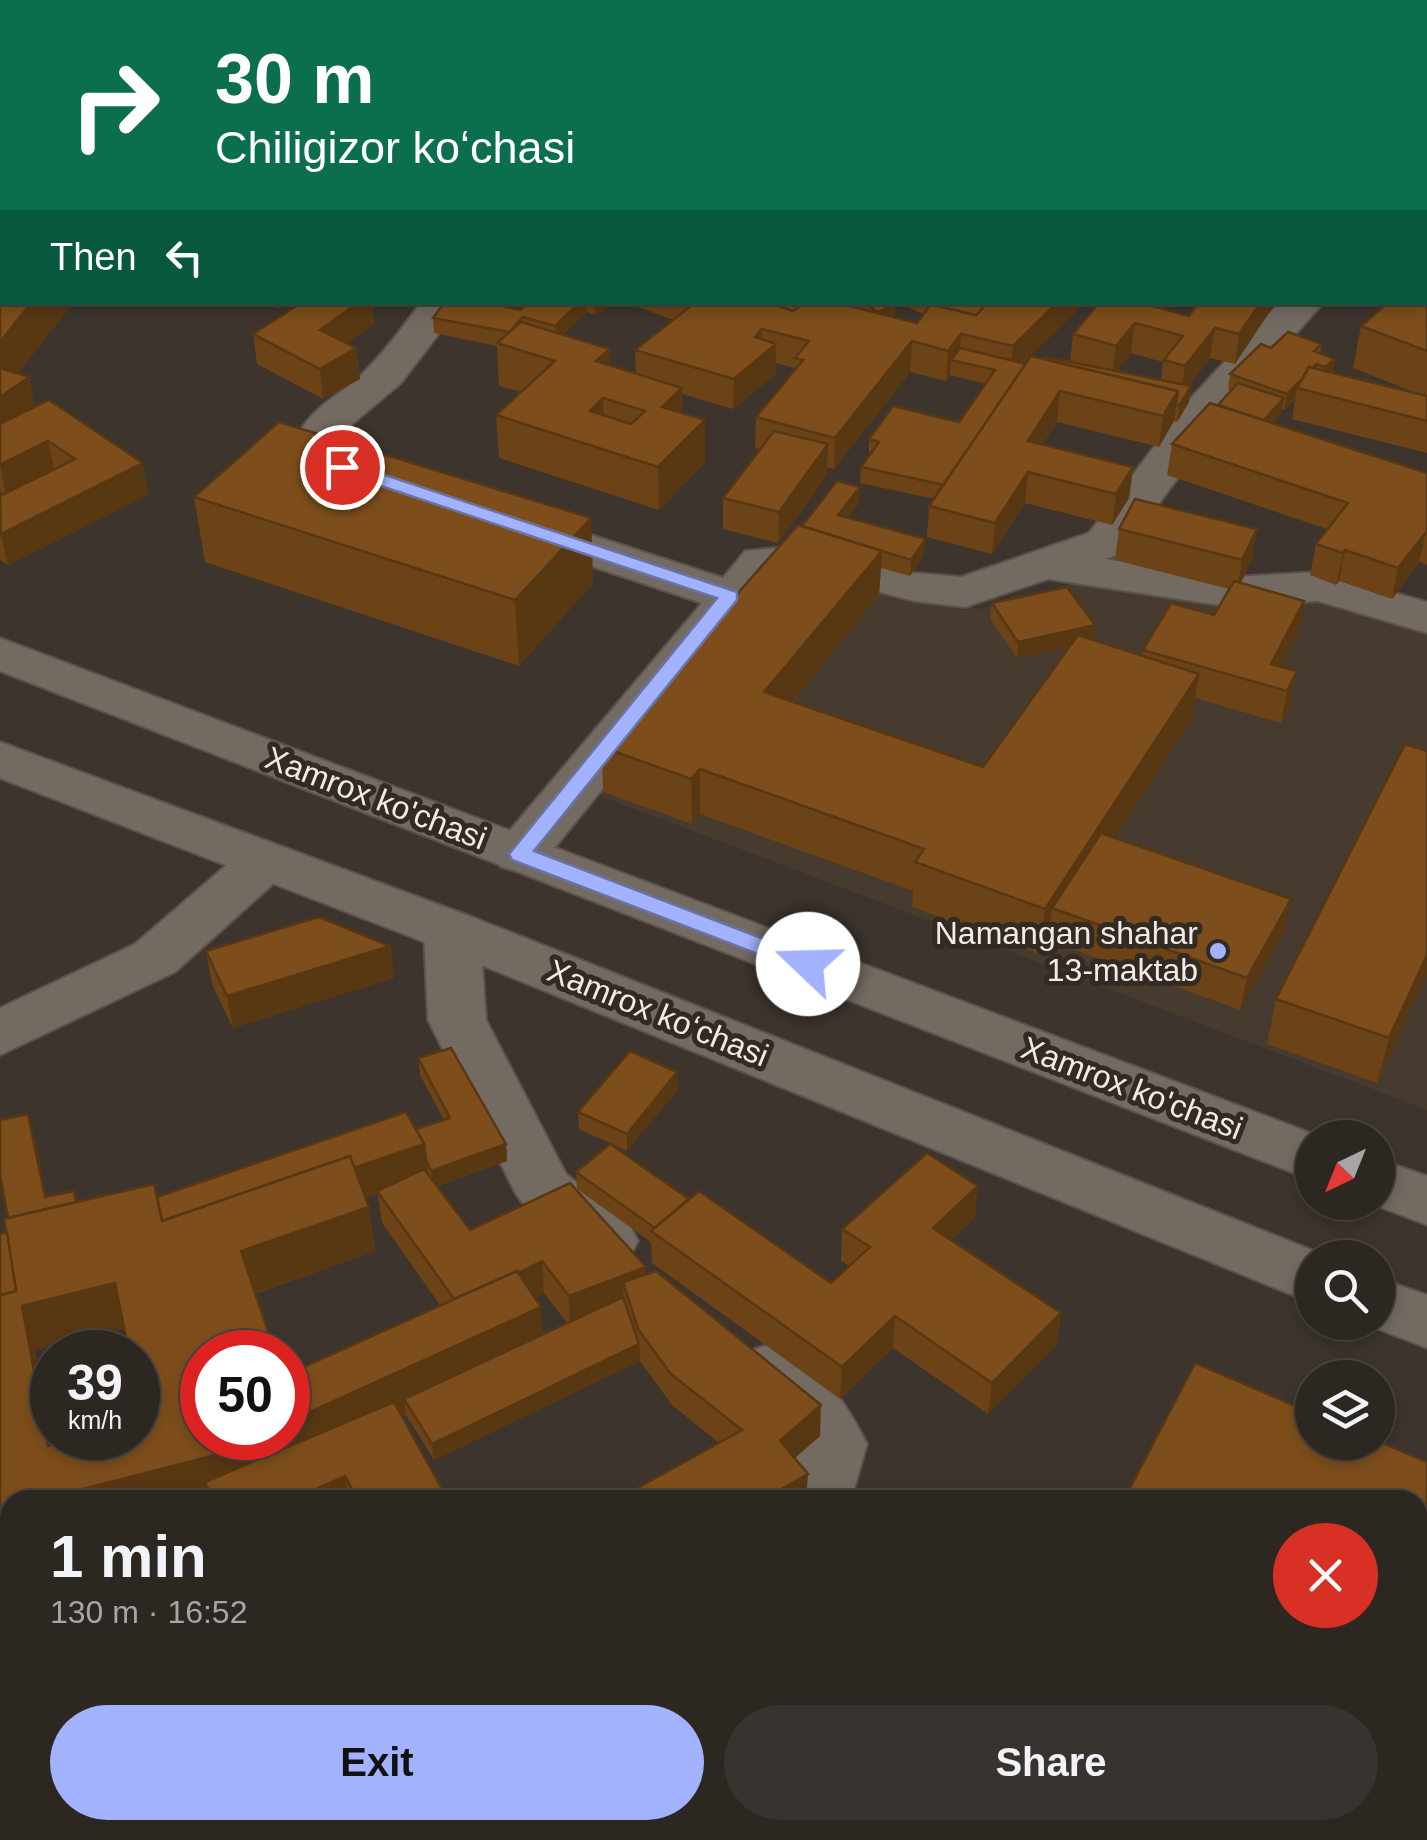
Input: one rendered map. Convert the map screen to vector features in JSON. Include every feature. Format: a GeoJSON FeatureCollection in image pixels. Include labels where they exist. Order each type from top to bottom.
{"type":"FeatureCollection","features":[{"type":"Feature","properties":{"kind":"street"},"geometry":{"type":"LineString","coordinates":[[417,493],[342,467],[329,458],[322,431],[328,418],[363,396],[412,346],[440,305]]}},
{"type":"Feature","properties":{"kind":"street"},"geometry":{"type":"LineString","coordinates":[[520,854],[762,561],[784,557],[942,592],[965,592],[1050,566],[1106,542],[1207,407],[1300,305]]}},
{"type":"Feature","properties":{"kind":"street"},"geometry":{"type":"LineString","coordinates":[[490,517],[730,596]]}},
{"type":"Feature","properties":{"kind":"street"},"geometry":{"type":"LineString","coordinates":[[1050,566],[1232,592],[1320,586],[1427,618]]}},
{"type":"Feature","properties":{"kind":"street","name":"Xamrox ko'chasi"},"geometry":{"type":"LineString","coordinates":[[0,653],[1295,1151]]}},
{"type":"Feature","properties":{"kind":"street","name":"Xamrox koʻchasi"},"geometry":{"type":"LineString","coordinates":[[0,759],[263,863],[452,930],[1295,1269]]}},
{"type":"Feature","properties":{"kind":"street"},"geometry":{"type":"LineString","coordinates":[[0,1034],[62,1000],[155,958],[263,863]]}},
{"type":"Feature","properties":{"kind":"street"},"geometry":{"type":"LineString","coordinates":[[452,930],[458,1020],[544,1190],[648,1274]]}},
{"type":"Feature","properties":{"kind":"street"},"geometry":{"type":"LineString","coordinates":[[1395,1189],[1427,1201]]}},
{"type":"Feature","properties":{"kind":"street"},"geometry":{"type":"LineString","coordinates":[[1395,1309],[1427,1322]]}},
{"type":"Feature","properties":{"kind":"street"},"geometry":{"type":"LineString","coordinates":[[723,1335],[813,1408],[834,1444],[820,1490]]}},
{"type":"Feature","properties":{"kind":"shaded area","name":"Namangan shahar 13-maktab"},"geometry":{"type":"Polygon","coordinates":[[[789,559],[980,609],[1074,583],[1297,594],[1427,630],[1427,1110],[590,792],[789,559]]]}},
{"type":"Feature","properties":{"kind":"building"},"geometry":{"type":"Polygon","coordinates":[[[0,305],[30,305],[0,342],[0,305]]]}},
{"type":"Feature","properties":{"kind":"building"},"geometry":{"type":"Polygon","coordinates":[[[298,305],[355,305],[320,330],[356,348],[320,369],[253,334],[298,305]]]}},
{"type":"Feature","properties":{"kind":"building"},"geometry":{"type":"Polygon","coordinates":[[[443,305],[498,305],[520,310],[525,305],[577,305],[555,326],[523,317],[509,332],[433,318],[443,305]]]}},
{"type":"Feature","properties":{"kind":"building"},"geometry":{"type":"Polygon","coordinates":[[[692,305],[776,305],[793,311],[800,305],[846,305],[917,323],[930,305],[976,315],[985,305],[1055,305],[1013,346],[961,334],[948,351],[912,341],[835,438],[756,417],[803,360],[795,358],[809,341],[762,329],[755,337],[776,344],[734,379],[635,350],[692,305]]]}},
{"type":"Feature","properties":{"kind":"building"},"geometry":{"type":"Polygon","coordinates":[[[776,305],[800,305],[793,311],[776,305]]]}},
{"type":"Feature","properties":{"kind":"building"},"geometry":{"type":"Polygon","coordinates":[[[868,305],[893,305],[878,312],[868,305]]]}},
{"type":"Feature","properties":{"kind":"building"},"geometry":{"type":"Polygon","coordinates":[[[938,305],[985,305],[976,315],[938,305]]]}},
{"type":"Feature","properties":{"kind":"building"},"geometry":{"type":"Polygon","coordinates":[[[1097,305],[1149,305],[1189,316],[1197,305],[1259,305],[1239,334],[1215,328],[1185,366],[1164,360],[1183,336],[1135,323],[1116,346],[1073,334],[1097,305]]]}},
{"type":"Feature","properties":{"kind":"building"},"geometry":{"type":"Polygon","coordinates":[[[1386,305],[1427,305],[1427,351],[1361,326],[1386,305]]]}},
{"type":"Feature","properties":{"kind":"building"},"geometry":{"type":"Polygon","coordinates":[[[521,322],[610,349],[596,361],[682,388],[662,407],[705,420],[658,467],[496,415],[555,361],[497,343],[521,322]],[[603,398],[590,411],[631,424],[645,411],[603,398]]]}},
{"type":"Feature","properties":{"kind":"building"},"geometry":{"type":"Polygon","coordinates":[[[1288,332],[1322,344],[1314,351],[1335,359],[1325,367],[1309,367],[1287,394],[1230,374],[1261,344],[1271,348],[1288,332]]]}},
{"type":"Feature","properties":{"kind":"building"},"geometry":{"type":"Polygon","coordinates":[[[960,348],[1026,364],[944,485],[861,467],[879,442],[869,439],[893,406],[959,422],[995,370],[951,360],[960,348]]]}},
{"type":"Feature","properties":{"kind":"building"},"geometry":{"type":"Polygon","coordinates":[[[1031,356],[1178,391],[1163,416],[1060,391],[1028,441],[1133,467],[1116,494],[1028,472],[995,523],[929,506],[1031,356]]]}},
{"type":"Feature","properties":{"kind":"building"},"geometry":{"type":"Polygon","coordinates":[[[1045,357],[1191,386],[1179,406],[1178,391],[1045,357]]]}},
{"type":"Feature","properties":{"kind":"building"},"geometry":{"type":"Polygon","coordinates":[[[1309,367],[1427,396],[1427,421],[1297,388],[1309,367]]]}},
{"type":"Feature","properties":{"kind":"building"},"geometry":{"type":"Polygon","coordinates":[[[0,368],[29,377],[0,397],[0,368]]]}},
{"type":"Feature","properties":{"kind":"building"},"geometry":{"type":"Polygon","coordinates":[[[1238,383],[1284,398],[1264,420],[1218,405],[1238,383]]]}},
{"type":"Feature","properties":{"kind":"building"},"geometry":{"type":"Polygon","coordinates":[[[49,400],[143,463],[1,534],[0,496],[75,459],[48,441],[0,465],[0,424],[49,400]]]}},
{"type":"Feature","properties":{"kind":"building"},"geometry":{"type":"Polygon","coordinates":[[[1210,403],[1427,473],[1427,531],[1398,568],[1316,544],[1348,503],[1172,444],[1210,403]]]}},
{"type":"Feature","properties":{"kind":"building"},"geometry":{"type":"Polygon","coordinates":[[[279,422],[591,518],[515,600],[194,497],[279,422]]]}},
{"type":"Feature","properties":{"kind":"building"},"geometry":{"type":"Polygon","coordinates":[[[774,431],[828,444],[779,512],[723,498],[774,431]]]}},
{"type":"Feature","properties":{"kind":"building"},"geometry":{"type":"Polygon","coordinates":[[[837,481],[860,487],[838,515],[926,539],[911,560],[802,526],[837,481]]]}},
{"type":"Feature","properties":{"kind":"building"},"geometry":{"type":"Polygon","coordinates":[[[1135,499],[1257,529],[1242,560],[1119,529],[1135,499]]]}},
{"type":"Feature","properties":{"kind":"building"},"geometry":{"type":"Polygon","coordinates":[[[798,525],[882,551],[764,692],[983,767],[1078,635],[1199,674],[1045,909],[915,862],[924,849],[700,769],[691,779],[602,747],[798,525]]]}},
{"type":"Feature","properties":{"kind":"building"},"geometry":{"type":"Polygon","coordinates":[[[1234,581],[1304,601],[1271,664],[1297,671],[1287,691],[1143,650],[1171,603],[1214,615],[1234,581]]]}},
{"type":"Feature","properties":{"kind":"building"},"geometry":{"type":"Polygon","coordinates":[[[1067,587],[1095,625],[1018,642],[992,603],[1067,587]]]}},
{"type":"Feature","properties":{"kind":"building"},"geometry":{"type":"Polygon","coordinates":[[[1405,744],[1427,751],[1427,955],[1389,1038],[1276,999],[1405,744]]]}},
{"type":"Feature","properties":{"kind":"building"},"geometry":{"type":"Polygon","coordinates":[[[1101,833],[1291,899],[1247,978],[1052,908],[1101,833]]]}},
{"type":"Feature","properties":{"kind":"building"},"geometry":{"type":"Polygon","coordinates":[[[319,917],[390,946],[227,996],[206,951],[319,917]]]}},
{"type":"Feature","properties":{"kind":"building"},"geometry":{"type":"Polygon","coordinates":[[[451,1048],[506,1144],[431,1171],[416,1129],[450,1118],[418,1058],[451,1048]]]}},
{"type":"Feature","properties":{"kind":"building"},"geometry":{"type":"Polygon","coordinates":[[[630,1051],[677,1072],[627,1134],[578,1112],[630,1051]]]}},
{"type":"Feature","properties":{"kind":"building"},"geometry":{"type":"Polygon","coordinates":[[[406,1112],[424,1144],[354,1168],[350,1156],[162,1221],[157,1197],[406,1112]]]}},
{"type":"Feature","properties":{"kind":"building"},"geometry":{"type":"Polygon","coordinates":[[[28,1114],[45,1197],[74,1191],[76,1202],[8,1218],[0,1174],[0,1120],[28,1114]]]}},
{"type":"Feature","properties":{"kind":"building"},"geometry":{"type":"Polygon","coordinates":[[[610,1144],[689,1199],[655,1228],[576,1172],[610,1144]]]}},
{"type":"Feature","properties":{"kind":"building"},"geometry":{"type":"Polygon","coordinates":[[[927,1153],[978,1186],[933,1228],[1061,1313],[992,1383],[895,1316],[842,1367],[651,1231],[699,1191],[831,1283],[870,1247],[842,1229],[927,1153]]]}},
{"type":"Feature","properties":{"kind":"building"},"geometry":{"type":"Polygon","coordinates":[[[350,1156],[369,1207],[241,1251],[268,1330],[180,1330],[180,1460],[196,1460],[80,1490],[0,1490],[0,1295],[16,1291],[4,1219],[154,1184],[162,1221],[350,1156]]]}},
{"type":"Feature","properties":{"kind":"building"},"geometry":{"type":"Polygon","coordinates":[[[424,1169],[470,1230],[570,1183],[646,1267],[569,1296],[542,1261],[454,1299],[377,1191],[424,1169]]]}},
{"type":"Feature","properties":{"kind":"building"},"geometry":{"type":"Polygon","coordinates":[[[7,1232],[16,1291],[0,1295],[0,1234],[7,1232]]]}},
{"type":"Feature","properties":{"kind":"building"},"geometry":{"type":"Polygon","coordinates":[[[517,1271],[541,1307],[310,1412],[310,1364],[517,1271]]]}},
{"type":"Feature","properties":{"kind":"building"},"geometry":{"type":"Polygon","coordinates":[[[656,1271],[821,1405],[780,1441],[808,1474],[780,1490],[634,1490],[742,1430],[671,1374],[638,1329],[623,1282],[656,1271]]]}},
{"type":"Feature","properties":{"kind":"building"},"geometry":{"type":"Polygon","coordinates":[[[623,1297],[639,1344],[432,1444],[404,1399],[623,1297]]]}},
{"type":"Feature","properties":{"kind":"building"},"geometry":{"type":"Polygon","coordinates":[[[1195,1363],[1295,1406],[1295,1460],[1395,1460],[1395,1448],[1427,1462],[1427,1490],[1129,1490],[1195,1363]]]}},
{"type":"Feature","properties":{"kind":"building"},"geometry":{"type":"Polygon","coordinates":[[[394,1402],[442,1490],[353,1490],[345,1476],[319,1490],[209,1490],[205,1482],[257,1460],[310,1460],[310,1438],[394,1402]]]}},
{"type":"Feature","properties":{"kind":"place","name":"Namangan shahar 13-maktab"},"geometry":{"type":"Point","coordinates":[1218,951]}},
{"type":"Feature","properties":{"kind":"route"},"geometry":{"type":"LineString","coordinates":[[342,467],[730,596],[520,854],[808,964]]}}]}
